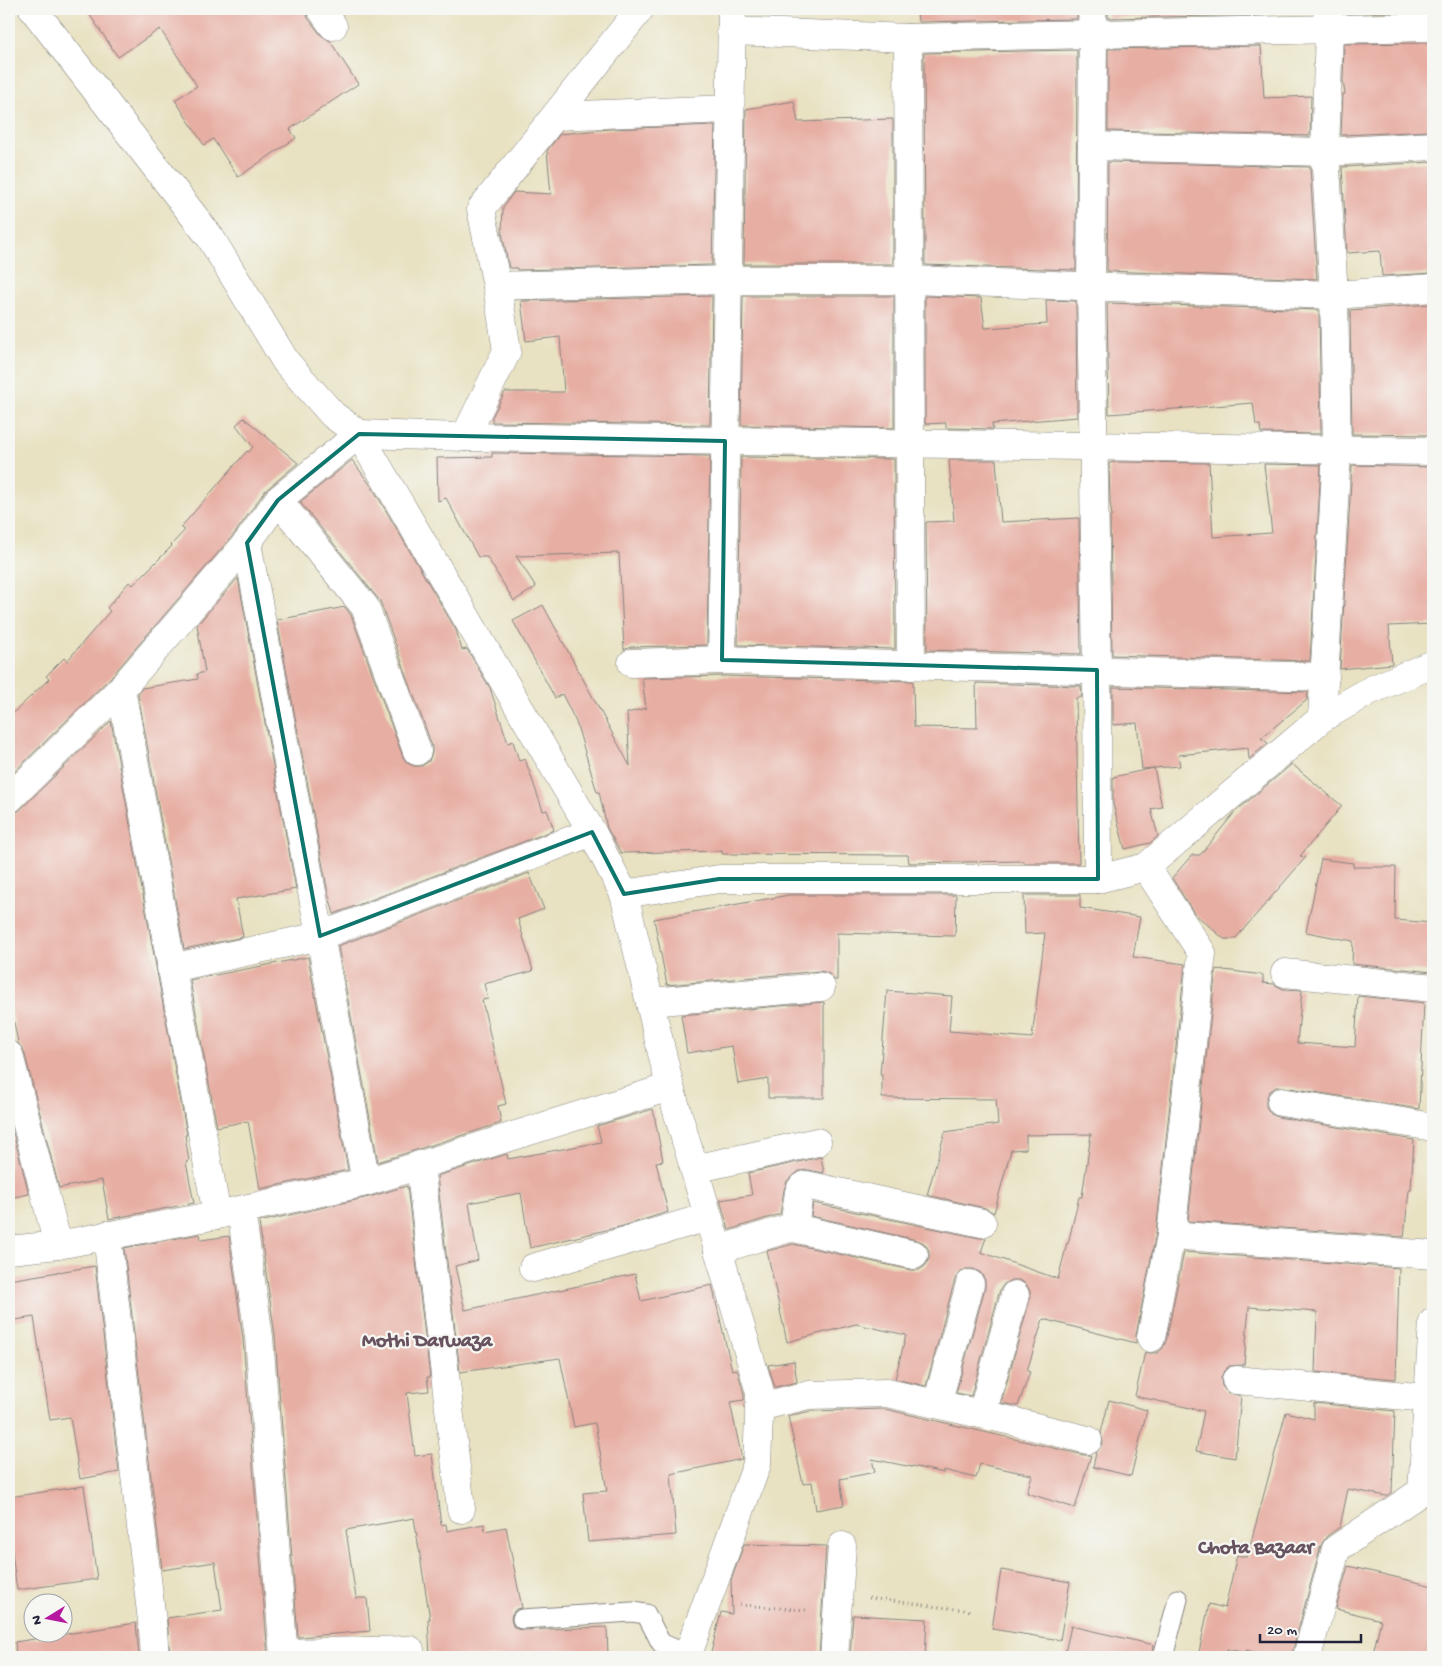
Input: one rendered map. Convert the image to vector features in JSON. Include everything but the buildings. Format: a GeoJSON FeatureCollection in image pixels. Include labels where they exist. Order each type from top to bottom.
{"type":"FeatureCollection","features":[{"type":"Feature","properties":{"kind":"street"},"geometry":{"type":"LineString","coordinates":[[33,9],[210,237],[286,362],[333,415],[360,434],[592,832],[624,894],[670,1087],[760,1392],[756,1464],[688,1656]]}},
{"type":"Feature","properties":{"kind":"street"},"geometry":{"type":"LineString","coordinates":[[465,437],[507,352],[497,286],[482,209],[640,9]]}},
{"type":"Feature","properties":{"kind":"street"},"geometry":{"type":"LineString","coordinates":[[1322,718],[1337,450],[1334,295],[1326,152],[1328,19]]}},
{"type":"Feature","properties":{"kind":"street"},"geometry":{"type":"LineString","coordinates":[[722,660],[731,20],[908,38],[1092,21],[1328,19],[1433,27]]}},
{"type":"Feature","properties":{"kind":"street"},"geometry":{"type":"LineString","coordinates":[[1092,21],[1092,446],[1097,670],[1098,879]]}},
{"type":"Feature","properties":{"kind":"street"},"geometry":{"type":"LineString","coordinates":[[908,38],[911,666]]}},
{"type":"Feature","properties":{"kind":"street"},"geometry":{"type":"LineString","coordinates":[[555,116],[730,109]]}},
{"type":"Feature","properties":{"kind":"street"},"geometry":{"type":"LineString","coordinates":[[1092,146],[1326,152],[1433,146]]}},
{"type":"Feature","properties":{"kind":"street"},"geometry":{"type":"LineString","coordinates":[[497,286],[728,280],[910,280],[1334,295],[1433,288]]}},
{"type":"Feature","properties":{"kind":"street"},"geometry":{"type":"LineString","coordinates":[[9,799],[120,690],[248,543],[278,500],[360,434],[1433,451]]}},
{"type":"Feature","properties":{"kind":"street"},"geometry":{"type":"LineString","coordinates":[[278,500],[365,607],[418,751]]}},
{"type":"Feature","properties":{"kind":"street"},"geometry":{"type":"LineString","coordinates":[[248,543],[366,1182]]}},
{"type":"Feature","properties":{"kind":"street"},"geometry":{"type":"LineString","coordinates":[[632,663],[722,660],[1325,677]]}},
{"type":"Feature","properties":{"kind":"street"},"geometry":{"type":"LineString","coordinates":[[624,894],[719,879],[1098,879],[1146,866],[1322,718],[1370,690],[1433,664]]}},
{"type":"Feature","properties":{"kind":"street"},"geometry":{"type":"LineString","coordinates":[[120,690],[171,968],[259,1337],[284,1655],[410,1650]]}},
{"type":"Feature","properties":{"kind":"street"},"geometry":{"type":"LineString","coordinates":[[171,968],[320,936],[592,832]]}},
{"type":"Feature","properties":{"kind":"street"},"geometry":{"type":"LineString","coordinates":[[1146,866],[1202,953],[1171,1235],[1151,1338]]}},
{"type":"Feature","properties":{"kind":"street"},"geometry":{"type":"LineString","coordinates":[[1285,973],[1433,988]]}},
{"type":"Feature","properties":{"kind":"street"},"geometry":{"type":"LineString","coordinates":[[650,1002],[821,987]]}},
{"type":"Feature","properties":{"kind":"street"},"geometry":{"type":"LineString","coordinates":[[9,1055],[58,1245]]}},
{"type":"Feature","properties":{"kind":"street"},"geometry":{"type":"LineString","coordinates":[[9,1250],[58,1245],[229,1212],[366,1182],[670,1087]]}},
{"type":"Feature","properties":{"kind":"street"},"geometry":{"type":"LineString","coordinates":[[1282,1102],[1433,1127]]}},
{"type":"Feature","properties":{"kind":"street"},"geometry":{"type":"LineString","coordinates":[[694,1170],[817,1142]]}},
{"type":"Feature","properties":{"kind":"street"},"geometry":{"type":"LineString","coordinates":[[420,1165],[461,1509]]}},
{"type":"Feature","properties":{"kind":"street"},"geometry":{"type":"LineString","coordinates":[[794,1228],[799,1192],[801,1188],[806,1186],[982,1223]]}},
{"type":"Feature","properties":{"kind":"street"},"geometry":{"type":"LineString","coordinates":[[532,1268],[708,1217]]}},
{"type":"Feature","properties":{"kind":"street"},"geometry":{"type":"LineString","coordinates":[[718,1250],[794,1228],[914,1255]]}},
{"type":"Feature","properties":{"kind":"street"},"geometry":{"type":"LineString","coordinates":[[107,1235],[154,1630],[155,1657]]}},
{"type":"Feature","properties":{"kind":"street"},"geometry":{"type":"LineString","coordinates":[[1171,1235],[1433,1256]]}},
{"type":"Feature","properties":{"kind":"street"},"geometry":{"type":"LineString","coordinates":[[936,1404],[970,1284]]}},
{"type":"Feature","properties":{"kind":"street"},"geometry":{"type":"LineString","coordinates":[[982,1414],[1015,1295]]}},
{"type":"Feature","properties":{"kind":"street"},"geometry":{"type":"LineString","coordinates":[[1307,1657],[1336,1549],[1422,1491],[1433,1322]]}},
{"type":"Feature","properties":{"kind":"street"},"geometry":{"type":"LineString","coordinates":[[1236,1380],[1427,1398]]}},
{"type":"Feature","properties":{"kind":"street"},"geometry":{"type":"LineString","coordinates":[[759,1407],[809,1395],[887,1393],[1088,1440]]}},
{"type":"Feature","properties":{"kind":"street"},"geometry":{"type":"LineString","coordinates":[[834,1657],[842,1546]]}},
{"type":"Feature","properties":{"kind":"lane"},"geometry":{"type":"LineString","coordinates":[[1163,1657],[1178,1599]]}},
{"type":"Feature","properties":{"kind":"lane"},"geometry":{"type":"LineString","coordinates":[[522,1619],[632,1612],[646,1614],[661,1643],[688,1656]]}},
{"type":"Feature","properties":{"kind":"highlighted area"},"geometry":{"type":"Polygon","coordinates":[[[359,434],[725,441],[722,660],[1097,670],[1098,879],[719,879],[624,894],[592,832],[320,936],[247,543],[278,500],[359,434]]]}},
{"type":"Feature","properties":{"kind":"district","name":"Mothi Darwaza"},"geometry":{"type":"Point","coordinates":[427,1342]}},
{"type":"Feature","properties":{"kind":"district","name":"Chota Bazaar"},"geometry":{"type":"Point","coordinates":[1256,1549]}}]}
